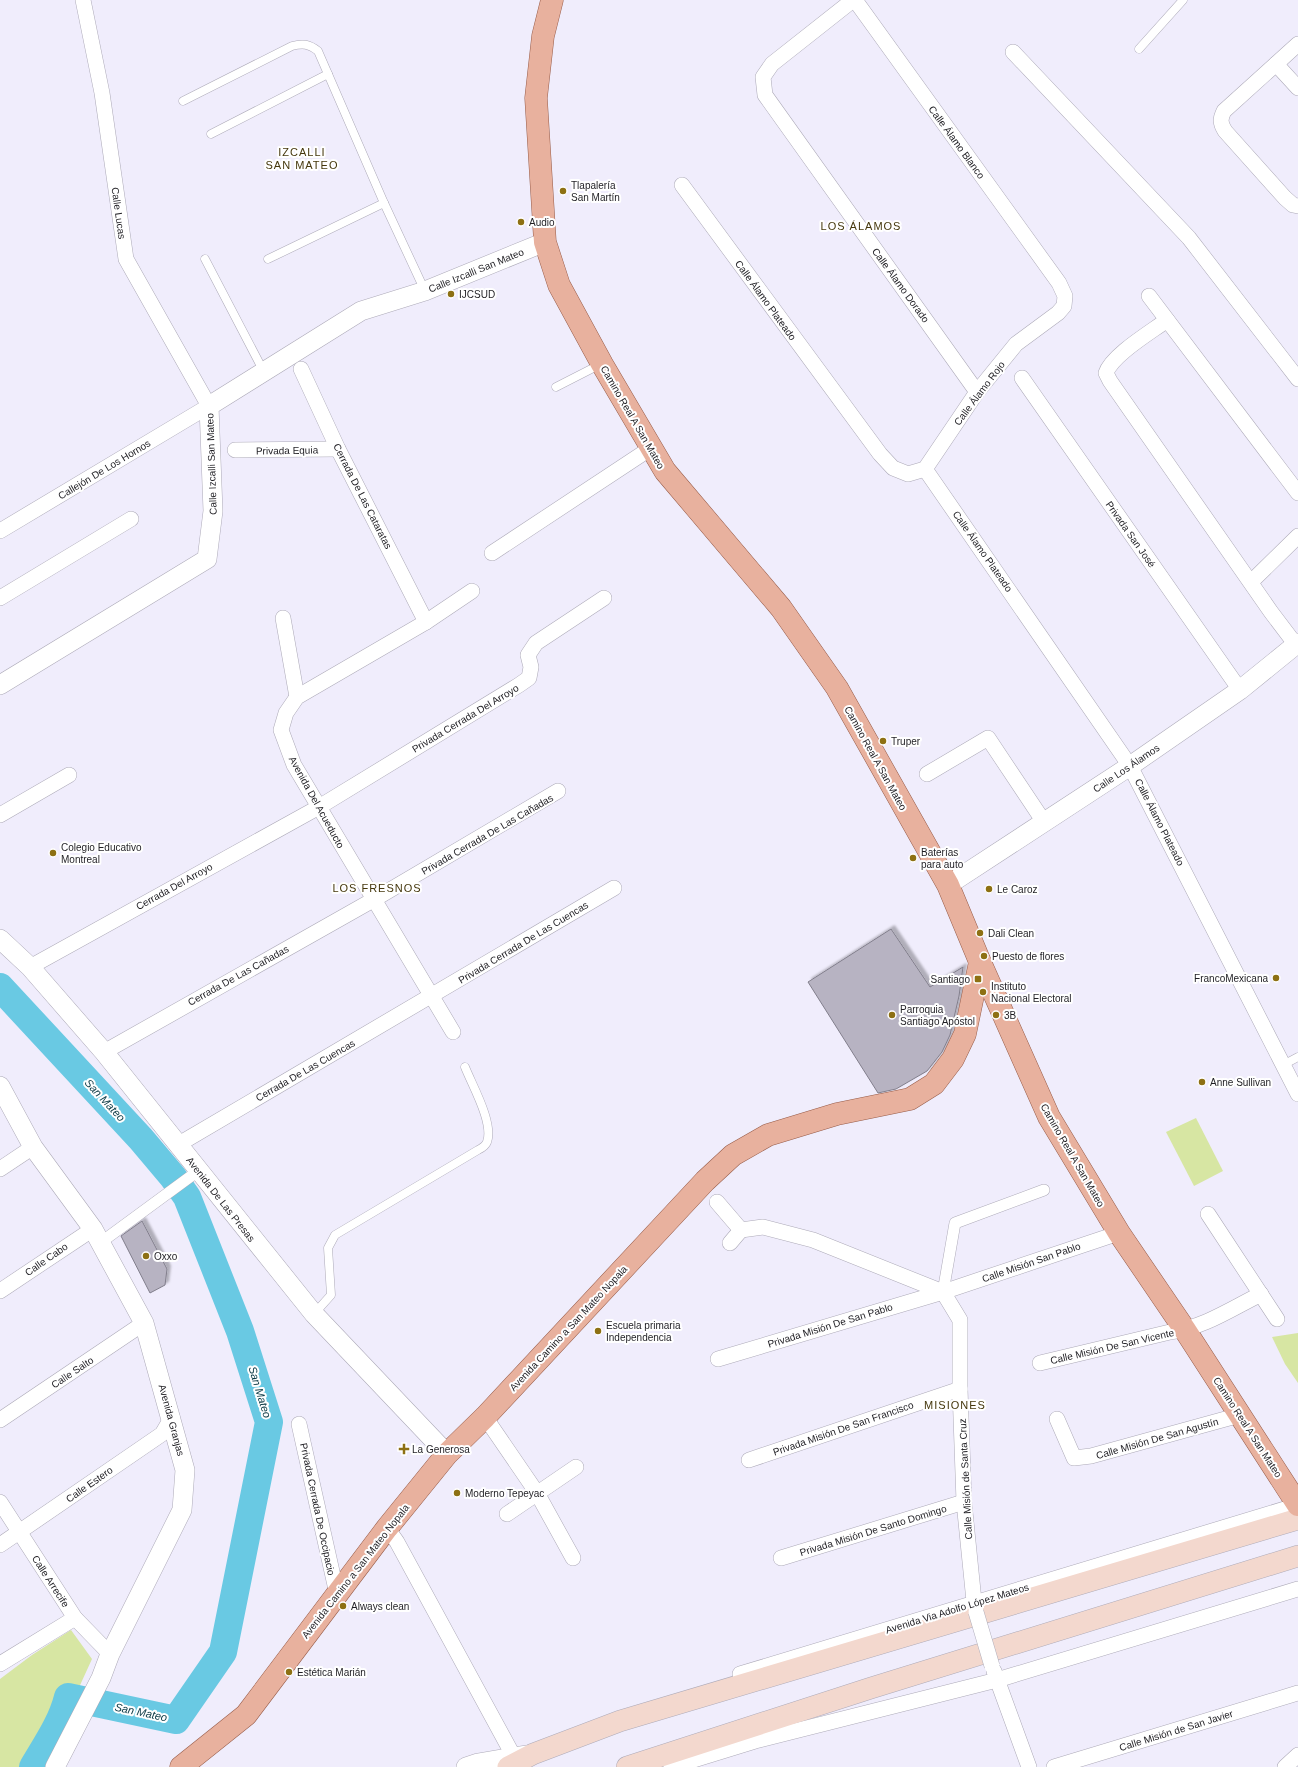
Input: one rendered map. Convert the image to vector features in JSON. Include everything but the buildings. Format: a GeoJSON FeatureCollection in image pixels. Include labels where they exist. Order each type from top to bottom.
{"type":"FeatureCollection","features":[{"type":"Feature","properties":{"kind":"main road","name":"Camino Real A San Mateo"},"geometry":{"type":"LineString","coordinates":[[552,0],[543,36],[536,98],[545,242],[559,285],[602,364],[665,471],[781,608],[837,688],[948,885],[980,962],[1050,1117],[1119,1233],[1185,1330],[1298,1505]]}},
{"type":"Feature","properties":{"kind":"main road","name":"Avenida Camino a San Mateo Nopala"},"geometry":{"type":"LineString","coordinates":[[181,1767],[246,1715],[336,1594],[447,1454],[485,1417],[699,1186],[733,1155],[768,1135],[837,1114],[910,1099],[934,1084],[953,1059],[965,1034],[980,962]]}},
{"type":"Feature","properties":{"kind":"main road","name":"Avenida Via Adolfo López Mateos"},"geometry":{"type":"LineString","coordinates":[[518,1760],[620,1721],[1298,1519]]}},
{"type":"Feature","properties":{"kind":"main road"},"geometry":{"type":"LineString","coordinates":[[639,1766],[871,1688],[1298,1556]]}},
{"type":"Feature","properties":{"kind":"street","name":"Calle Lucas"},"geometry":{"type":"LineString","coordinates":[[83,0],[102,93],[126,259],[209,406]]}},
{"type":"Feature","properties":{"kind":"street","name":"Calle Álamo Dorado"},"geometry":{"type":"LineString","coordinates":[[848,1],[772,64],[763,77],[765,95],[977,392]]}},
{"type":"Feature","properties":{"kind":"street","name":"Calle Álamo Blanco"},"geometry":{"type":"LineString","coordinates":[[848,1],[1059,284]]}},
{"type":"Feature","properties":{"kind":"street"},"geometry":{"type":"LineString","coordinates":[[1298,44],[1224,110],[1220,118],[1220,123],[1225,131],[1285,198],[1293,205],[1298,206]]}},
{"type":"Feature","properties":{"kind":"street"},"geometry":{"type":"LineString","coordinates":[[1013,52],[1189,238],[1298,379]]}},
{"type":"Feature","properties":{"kind":"street"},"geometry":{"type":"LineString","coordinates":[[1276,64],[1298,88]]}},
{"type":"Feature","properties":{"kind":"street","name":"Calle Álamo Plateado"},"geometry":{"type":"LineString","coordinates":[[682,185],[880,454],[893,468],[908,474],[925,469],[1130,766],[1298,1094]]}},
{"type":"Feature","properties":{"kind":"street","name":"Calle Izcalli San Mateo"},"geometry":{"type":"LineString","coordinates":[[0,685],[207,559],[213,511],[209,406],[361,311],[425,291],[545,242]]}},
{"type":"Feature","properties":{"kind":"street","name":"Calle Álamo Rojo"},"geometry":{"type":"LineString","coordinates":[[925,469],[977,392],[1016,344],[1058,313],[1064,306],[1065,296],[1059,284]]}},
{"type":"Feature","properties":{"kind":"street"},"geometry":{"type":"LineString","coordinates":[[1149,296],[1298,493]]}},
{"type":"Feature","properties":{"kind":"street"},"geometry":{"type":"LineString","coordinates":[[1167,320],[1116,358],[1109,365],[1106,373],[1110,381],[1271,612],[1297,644]]}},
{"type":"Feature","properties":{"kind":"street","name":"Cerrada De Las Cataratas"},"geometry":{"type":"LineString","coordinates":[[301,369],[338,449],[426,622]]}},
{"type":"Feature","properties":{"kind":"street","name":"Privada San José"},"geometry":{"type":"LineString","coordinates":[[1022,378],[1240,690]]}},
{"type":"Feature","properties":{"kind":"street","name":"Callejón De Los Hornos"},"geometry":{"type":"LineString","coordinates":[[0,531],[209,406]]}},
{"type":"Feature","properties":{"kind":"street"},"geometry":{"type":"LineString","coordinates":[[492,553],[651,448]]}},
{"type":"Feature","properties":{"kind":"street","name":"Privada Equia"},"geometry":{"type":"LineString","coordinates":[[235,450],[338,449]]}},
{"type":"Feature","properties":{"kind":"street"},"geometry":{"type":"LineString","coordinates":[[0,598],[131,518]]}},
{"type":"Feature","properties":{"kind":"street"},"geometry":{"type":"LineString","coordinates":[[1251,582],[1298,536]]}},
{"type":"Feature","properties":{"kind":"street","name":"Avenida Del Acueducto"},"geometry":{"type":"LineString","coordinates":[[453,1032],[294,765],[281,730],[286,713],[297,697],[426,622],[472,591]]}},
{"type":"Feature","properties":{"kind":"street","name":"Privada Cerrada Del Arroyo"},"geometry":{"type":"LineString","coordinates":[[319,807],[529,678],[531,667],[528,655],[536,643],[604,598]]}},
{"type":"Feature","properties":{"kind":"street"},"geometry":{"type":"LineString","coordinates":[[283,618],[297,697]]}},
{"type":"Feature","properties":{"kind":"street","name":"Calle Los Álamos"},"geometry":{"type":"LineString","coordinates":[[948,885],[1130,766],[1240,690],[1297,644]]}},
{"type":"Feature","properties":{"kind":"street"},"geometry":{"type":"LineString","coordinates":[[927,774],[988,738],[1044,822]]}},
{"type":"Feature","properties":{"kind":"street"},"geometry":{"type":"LineString","coordinates":[[0,815],[69,775]]}},
{"type":"Feature","properties":{"kind":"street","name":"Privada Cerrada De Las Cañadas"},"geometry":{"type":"LineString","coordinates":[[373,900],[558,792]]}},
{"type":"Feature","properties":{"kind":"street","name":"Cerrada Del Arroyo"},"geometry":{"type":"LineString","coordinates":[[30,967],[319,807]]}},
{"type":"Feature","properties":{"kind":"street","name":"Privada Cerrada De Las Cuencas"},"geometry":{"type":"LineString","coordinates":[[432,996],[614,888]]}},
{"type":"Feature","properties":{"kind":"street","name":"Cerrada De Las Cañadas"},"geometry":{"type":"LineString","coordinates":[[104,1052],[373,900]]}},
{"type":"Feature","properties":{"kind":"street","name":"Avenida De Las Presas"},"geometry":{"type":"LineString","coordinates":[[0,939],[30,967],[104,1052],[179,1144],[194,1173],[314,1314],[447,1454]]}},
{"type":"Feature","properties":{"kind":"street","name":"Cerrada De Las Cuencas"},"geometry":{"type":"LineString","coordinates":[[179,1144],[432,996]]}},
{"type":"Feature","properties":{"kind":"street","name":"Avenida Granjas"},"geometry":{"type":"LineString","coordinates":[[0,1086],[33,1147],[97,1236],[144,1323],[172,1417],[185,1470],[182,1510],[110,1654],[101,1678],[56,1765]]}},
{"type":"Feature","properties":{"kind":"street"},"geometry":{"type":"LineString","coordinates":[[0,1169],[33,1147]]}},
{"type":"Feature","properties":{"kind":"street"},"geometry":{"type":"LineString","coordinates":[[97,1236],[173,1190],[194,1173]]}},
{"type":"Feature","properties":{"kind":"street"},"geometry":{"type":"LineString","coordinates":[[730,1243],[741,1230],[763,1227],[813,1240],[943,1292],[955,1222],[1044,1190]]}},
{"type":"Feature","properties":{"kind":"street"},"geometry":{"type":"LineString","coordinates":[[717,1202],[741,1230]]}},
{"type":"Feature","properties":{"kind":"street"},"geometry":{"type":"LineString","coordinates":[[1208,1214],[1277,1319]]}},
{"type":"Feature","properties":{"kind":"street","name":"Calle Misión San Pablo"},"geometry":{"type":"LineString","coordinates":[[943,1292],[1119,1233]]}},
{"type":"Feature","properties":{"kind":"street","name":"Calle Cabo"},"geometry":{"type":"LineString","coordinates":[[0,1291],[97,1236]]}},
{"type":"Feature","properties":{"kind":"street","name":"Privada Misión De San Pablo"},"geometry":{"type":"LineString","coordinates":[[718,1359],[943,1292]]}},
{"type":"Feature","properties":{"kind":"street","name":"Calle Misión de Santa Cruz"},"geometry":{"type":"LineString","coordinates":[[943,1292],[960,1320],[960,1389],[964,1502],[975,1608],[996,1680],[1030,1767]]}},
{"type":"Feature","properties":{"kind":"street","name":"Calle Misión De San Vicente"},"geometry":{"type":"LineString","coordinates":[[1040,1363],[1170,1332],[1185,1330],[1202,1324],[1261,1294]]}},
{"type":"Feature","properties":{"kind":"street","name":"Calle Salto"},"geometry":{"type":"LineString","coordinates":[[0,1420],[144,1323]]}},
{"type":"Feature","properties":{"kind":"street","name":"Privada Misión De San Francisco"},"geometry":{"type":"LineString","coordinates":[[749,1460],[960,1389]]}},
{"type":"Feature","properties":{"kind":"street","name":"Calle Misión De San Agustín"},"geometry":{"type":"LineString","coordinates":[[1057,1419],[1074,1458],[1091,1456],[1240,1415]]}},
{"type":"Feature","properties":{"kind":"street","name":"Calle Estero"},"geometry":{"type":"LineString","coordinates":[[0,1545],[162,1434],[172,1417]]}},
{"type":"Feature","properties":{"kind":"street"},"geometry":{"type":"LineString","coordinates":[[485,1417],[537,1493],[573,1558]]}},
{"type":"Feature","properties":{"kind":"street","name":"Privada Cerrada De Occipacio"},"geometry":{"type":"LineString","coordinates":[[299,1424],[336,1594]]}},
{"type":"Feature","properties":{"kind":"street"},"geometry":{"type":"LineString","coordinates":[[507,1514],[576,1467]]}},
{"type":"Feature","properties":{"kind":"street","name":"Calle Arrecife"},"geometry":{"type":"LineString","coordinates":[[0,1502],[75,1618],[110,1654]]}},
{"type":"Feature","properties":{"kind":"street","name":"Privada Misión De Santo Domingo"},"geometry":{"type":"LineString","coordinates":[[781,1558],[964,1502]]}},
{"type":"Feature","properties":{"kind":"street","name":"Avenida Via Adolfo López Mateos"},"geometry":{"type":"LineString","coordinates":[[620,1721],[640,1705],[975,1608],[1298,1505]]}},
{"type":"Feature","properties":{"kind":"street"},"geometry":{"type":"LineString","coordinates":[[388,1528],[518,1760],[478,1763],[466,1767]]}},
{"type":"Feature","properties":{"kind":"street"},"geometry":{"type":"LineString","coordinates":[[671,1767],[755,1741],[996,1680],[1298,1589]]}},
{"type":"Feature","properties":{"kind":"street"},"geometry":{"type":"LineString","coordinates":[[0,1664],[75,1618]]}},
{"type":"Feature","properties":{"kind":"street","name":"Calle Misión de San Javier"},"geometry":{"type":"LineString","coordinates":[[1054,1767],[1298,1693]]}},
{"type":"Feature","properties":{"kind":"street"},"geometry":{"type":"LineString","coordinates":[[1285,1767],[1298,1755]]}},
{"type":"Feature","properties":{"kind":"lane"},"geometry":{"type":"LineString","coordinates":[[1139,49],[1183,0]]}},
{"type":"Feature","properties":{"kind":"lane"},"geometry":{"type":"LineString","coordinates":[[183,101],[292,46],[302,43],[311,46],[318,51],[384,203],[425,291]]}},
{"type":"Feature","properties":{"kind":"lane"},"geometry":{"type":"LineString","coordinates":[[211,134],[328,74]]}},
{"type":"Feature","properties":{"kind":"lane"},"geometry":{"type":"LineString","coordinates":[[268,260],[384,203]]}},
{"type":"Feature","properties":{"kind":"lane"},"geometry":{"type":"LineString","coordinates":[[205,259],[264,372]]}},
{"type":"Feature","properties":{"kind":"lane"},"geometry":{"type":"LineString","coordinates":[[556,387],[602,364]]}},
{"type":"Feature","properties":{"kind":"lane"},"geometry":{"type":"LineString","coordinates":[[1284,1065],[1298,1057]]}},
{"type":"Feature","properties":{"kind":"lane"},"geometry":{"type":"LineString","coordinates":[[314,1314],[331,1295],[328,1248],[335,1235],[487,1144],[489,1133],[487,1122],[465,1067]]}},
{"type":"Feature","properties":{"kind":"green space"},"geometry":{"type":"Polygon","coordinates":[[[1196,1118],[1223,1171],[1194,1186],[1166,1132],[1196,1118]]]}},
{"type":"Feature","properties":{"kind":"green space"},"geometry":{"type":"Polygon","coordinates":[[[1298,1333],[1298,1383],[1285,1364],[1272,1337],[1298,1333]]]}},
{"type":"Feature","properties":{"kind":"green space"},"geometry":{"type":"Polygon","coordinates":[[[71,1630],[92,1659],[76,1694],[67,1692],[57,1713],[21,1767],[0,1767],[0,1679],[32,1655],[71,1630]]]}},
{"type":"Feature","properties":{"kind":"waterway","name":"San Mateo"},"geometry":{"type":"LineString","coordinates":[[0,987],[141,1139],[173,1177],[187,1197],[240,1331],[269,1422],[223,1652],[176,1720],[68,1697],[58,1724],[33,1767]]}},
{"type":"Feature","properties":{"kind":"place","name":"Tlapalería San Martín"},"geometry":{"type":"Point","coordinates":[563,191]}},
{"type":"Feature","properties":{"kind":"place","name":"Audio"},"geometry":{"type":"Point","coordinates":[521,222]}},
{"type":"Feature","properties":{"kind":"place","name":"IJCSUD"},"geometry":{"type":"Point","coordinates":[451,294]}},
{"type":"Feature","properties":{"kind":"place","name":"Truper"},"geometry":{"type":"Point","coordinates":[883,741]}},
{"type":"Feature","properties":{"kind":"place","name":"Colegio Educativo Montreal"},"geometry":{"type":"Point","coordinates":[53,853]}},
{"type":"Feature","properties":{"kind":"place","name":"Baterías para auto"},"geometry":{"type":"Point","coordinates":[913,858]}},
{"type":"Feature","properties":{"kind":"place","name":"Le Caroz"},"geometry":{"type":"Point","coordinates":[989,889]}},
{"type":"Feature","properties":{"kind":"place","name":"Dali Clean"},"geometry":{"type":"Point","coordinates":[980,933]}},
{"type":"Feature","properties":{"kind":"place","name":"Puesto de flores"},"geometry":{"type":"Point","coordinates":[984,956]}},
{"type":"Feature","properties":{"kind":"place","name":"FrancoMexicana"},"geometry":{"type":"Point","coordinates":[1276,978]}},
{"type":"Feature","properties":{"kind":"place","name":"Santiago"},"geometry":{"type":"Point","coordinates":[978,979]}},
{"type":"Feature","properties":{"kind":"place","name":"Instituto Nacional Electoral"},"geometry":{"type":"Point","coordinates":[983,992]}},
{"type":"Feature","properties":{"kind":"place","name":"Parroquia Santiago Apóstol"},"geometry":{"type":"Point","coordinates":[892,1015]}},
{"type":"Feature","properties":{"kind":"place","name":"3B"},"geometry":{"type":"Point","coordinates":[996,1015]}},
{"type":"Feature","properties":{"kind":"place","name":"Anne Sullivan"},"geometry":{"type":"Point","coordinates":[1202,1082]}},
{"type":"Feature","properties":{"kind":"place","name":"Oxxo"},"geometry":{"type":"Point","coordinates":[146,1256]}},
{"type":"Feature","properties":{"kind":"place","name":"Escuela primaria Independencia"},"geometry":{"type":"Point","coordinates":[598,1331]}},
{"type":"Feature","properties":{"kind":"place","name":"La Generosa"},"geometry":{"type":"Point","coordinates":[404,1449]}},
{"type":"Feature","properties":{"kind":"place","name":"Moderno Tepeyac"},"geometry":{"type":"Point","coordinates":[457,1493]}},
{"type":"Feature","properties":{"kind":"place","name":"Always clean"},"geometry":{"type":"Point","coordinates":[343,1606]}},
{"type":"Feature","properties":{"kind":"place","name":"Estética Marián"},"geometry":{"type":"Point","coordinates":[289,1672]}},
{"type":"Feature","properties":{"kind":"district","name":"IZCALLI SAN MATEO"},"geometry":{"type":"Point","coordinates":[302,158]}},
{"type":"Feature","properties":{"kind":"district","name":"LOS ÁLAMOS"},"geometry":{"type":"Point","coordinates":[861,226]}},
{"type":"Feature","properties":{"kind":"district","name":"LOS FRESNOS"},"geometry":{"type":"Point","coordinates":[377,888]}},
{"type":"Feature","properties":{"kind":"district","name":"MISIONES"},"geometry":{"type":"Point","coordinates":[955,1405]}}]}
